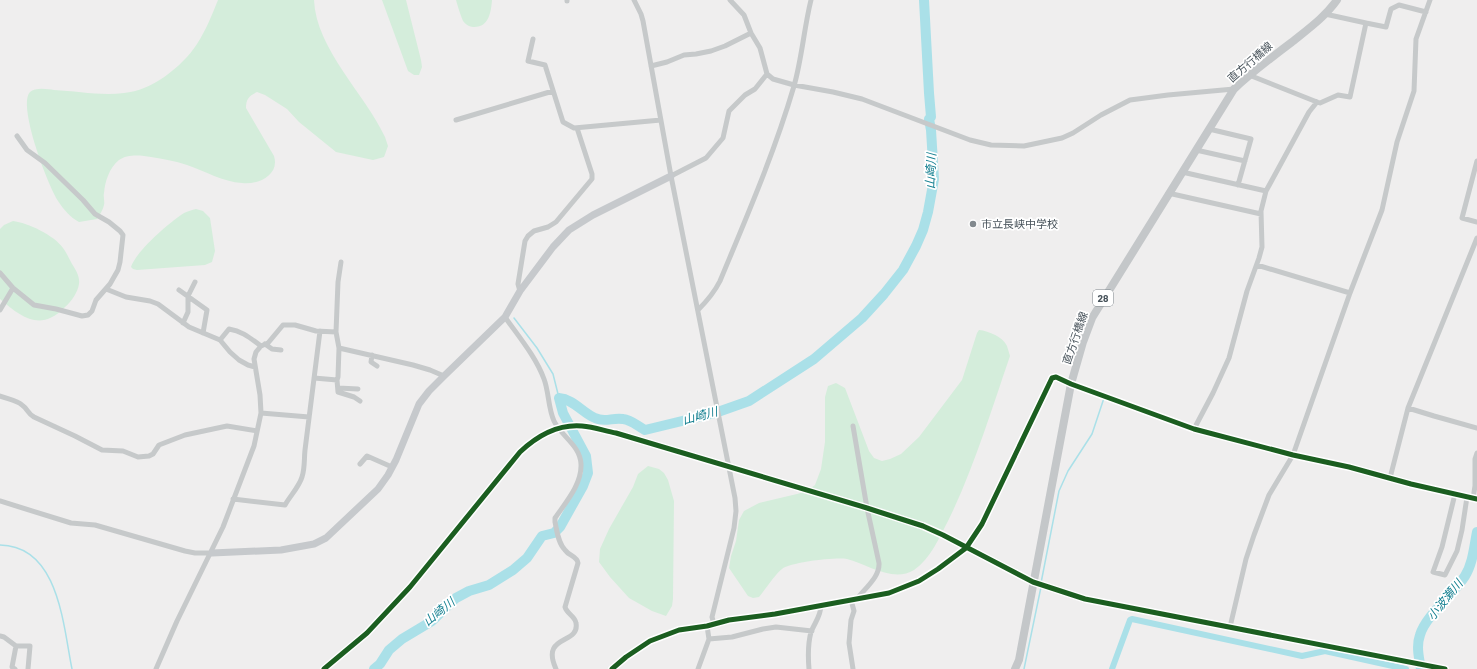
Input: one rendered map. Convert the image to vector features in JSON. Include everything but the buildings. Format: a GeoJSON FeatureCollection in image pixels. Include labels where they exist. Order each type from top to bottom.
{"type":"FeatureCollection","features":[{"type":"Feature","properties":{"kind":"main road","name":"直方行橋線"},"geometry":{"type":"LineString","coordinates":[[1015,669],[1019,660],[1071,384],[1083,342],[1092,318],[1168,193],[1234,89],[1249,75],[1313,26],[1337,0]]}},
{"type":"Feature","properties":{"kind":"street"},"geometry":{"type":"LineString","coordinates":[[634,0],[641,14],[671,176],[735,498],[736,519],[712,617],[714,624]]}},
{"type":"Feature","properties":{"kind":"street"},"geometry":{"type":"LineString","coordinates":[[730,0],[744,15],[751,33],[760,48],[767,74],[773,79],[794,86],[834,92],[862,99],[970,140],[991,145],[1008,147],[1024,146],[1062,138],[1130,100],[1234,89]]}},
{"type":"Feature","properties":{"kind":"street"},"geometry":{"type":"LineString","coordinates":[[698,310],[714,293],[720,282],[770,160],[794,86],[812,0]]}},
{"type":"Feature","properties":{"kind":"street"},"geometry":{"type":"LineString","coordinates":[[1230,627],[1246,559],[1254,535],[1269,495],[1293,455],[1350,293],[1382,210],[1397,142],[1414,91],[1416,39],[1430,0]]}},
{"type":"Feature","properties":{"kind":"street"},"geometry":{"type":"LineString","coordinates":[[1325,14],[1386,27],[1391,9],[1399,5],[1426,12]]}},
{"type":"Feature","properties":{"kind":"street"},"geometry":{"type":"LineString","coordinates":[[1249,75],[1316,102],[1320,102],[1338,95],[1350,97],[1366,22]]}},
{"type":"Feature","properties":{"kind":"street"},"geometry":{"type":"LineString","coordinates":[[651,66],[667,62],[684,55],[711,51],[751,33]]}},
{"type":"Feature","properties":{"kind":"street"},"geometry":{"type":"LineString","coordinates":[[533,39],[528,61],[545,65],[563,122],[577,128],[661,120]]}},
{"type":"Feature","properties":{"kind":"street"},"geometry":{"type":"LineString","coordinates":[[0,501],[71,523],[95,525],[195,553],[281,550],[314,544],[326,538],[378,489],[392,467],[419,404],[429,391],[505,317],[520,291],[553,247],[569,230],[593,215],[706,158],[723,138],[729,111],[745,95],[755,89],[767,74]]}},
{"type":"Feature","properties":{"kind":"street"},"geometry":{"type":"LineString","coordinates":[[456,120],[553,90]]}},
{"type":"Feature","properties":{"kind":"street"},"geometry":{"type":"LineString","coordinates":[[1194,429],[1213,394],[1229,358],[1247,291],[1262,247],[1261,214],[1266,191],[1309,112],[1316,102]]}},
{"type":"Feature","properties":{"kind":"street"},"geometry":{"type":"LineString","coordinates":[[520,291],[518,284],[525,241],[528,236],[534,231],[548,227],[556,222],[592,179],[592,174],[577,128]]}},
{"type":"Feature","properties":{"kind":"street"},"geometry":{"type":"LineString","coordinates":[[1209,129],[1251,139],[1238,184]]}},
{"type":"Feature","properties":{"kind":"street"},"geometry":{"type":"LineString","coordinates":[[0,273],[13,288],[34,305],[82,316],[88,315],[92,311],[96,300],[106,289],[118,270],[123,235],[109,222],[95,214],[83,200],[45,163],[27,150],[16,136]]}},
{"type":"Feature","properties":{"kind":"street"},"geometry":{"type":"LineString","coordinates":[[1196,150],[1245,161]]}},
{"type":"Feature","properties":{"kind":"street"},"geometry":{"type":"LineString","coordinates":[[1477,160],[1462,218],[1477,222]]}},
{"type":"Feature","properties":{"kind":"street"},"geometry":{"type":"LineString","coordinates":[[1182,172],[1266,191]]}},
{"type":"Feature","properties":{"kind":"street"},"geometry":{"type":"LineString","coordinates":[[1168,193],[1261,214]]}},
{"type":"Feature","properties":{"kind":"street"},"geometry":{"type":"LineString","coordinates":[[1390,478],[1408,408],[1477,238]]}},
{"type":"Feature","properties":{"kind":"street"},"geometry":{"type":"LineString","coordinates":[[341,262],[338,282],[336,332],[339,348],[337,380],[338,392],[354,397],[360,401]]}},
{"type":"Feature","properties":{"kind":"street"},"geometry":{"type":"LineString","coordinates":[[1257,265],[1350,293]]}},
{"type":"Feature","properties":{"kind":"street"},"geometry":{"type":"LineString","coordinates":[[183,323],[188,312],[188,296],[195,282]]}},
{"type":"Feature","properties":{"kind":"street"},"geometry":{"type":"LineString","coordinates":[[0,310],[13,288]]}},
{"type":"Feature","properties":{"kind":"street"},"geometry":{"type":"LineString","coordinates":[[106,289],[120,295],[158,304],[183,323],[220,340],[239,360],[255,367]]}},
{"type":"Feature","properties":{"kind":"street"},"geometry":{"type":"LineString","coordinates":[[179,290],[207,310],[203,333]]}},
{"type":"Feature","properties":{"kind":"street"},"geometry":{"type":"LineString","coordinates":[[505,317],[530,353],[544,378],[553,419],[578,451],[580,456],[581,469],[572,494],[555,518],[562,547],[566,552],[576,558],[578,563],[565,608],[575,620],[576,627],[573,635],[553,648],[552,656],[556,669]]}},
{"type":"Feature","properties":{"kind":"street"},"geometry":{"type":"LineString","coordinates":[[156,669],[177,621],[224,527],[233,499],[254,446],[261,413],[260,395],[254,359],[256,352],[263,345],[268,343],[283,325],[295,325],[320,331],[336,332]]}},
{"type":"Feature","properties":{"kind":"street"},"geometry":{"type":"LineString","coordinates":[[220,340],[229,329],[238,330],[263,345],[272,349],[282,350]]}},
{"type":"Feature","properties":{"kind":"street"},"geometry":{"type":"LineString","coordinates":[[233,499],[285,505],[302,476],[315,361],[320,331]]}},
{"type":"Feature","properties":{"kind":"street"},"geometry":{"type":"LineString","coordinates":[[339,348],[430,370],[444,376]]}},
{"type":"Feature","properties":{"kind":"street"},"geometry":{"type":"LineString","coordinates":[[372,355],[371,362],[377,366]]}},
{"type":"Feature","properties":{"kind":"street"},"geometry":{"type":"LineString","coordinates":[[612,669],[626,657],[650,641],[679,630],[707,626],[728,620],[889,593],[919,581],[952,560],[966,548],[982,524],[1052,378],[1056,377],[1071,384],[1194,429],[1293,455],[1473,498]]}},
{"type":"Feature","properties":{"kind":"street"},"geometry":{"type":"LineString","coordinates":[[314,378],[337,380]]}},
{"type":"Feature","properties":{"kind":"street"},"geometry":{"type":"LineString","coordinates":[[338,388],[358,389]]}},
{"type":"Feature","properties":{"kind":"street"},"geometry":{"type":"LineString","coordinates":[[0,396],[21,403],[28,414],[102,450],[124,451],[138,457],[153,454],[159,445],[185,435],[206,430],[227,426],[257,431]]}},
{"type":"Feature","properties":{"kind":"street"},"geometry":{"type":"LineString","coordinates":[[1408,408],[1477,428]]}},
{"type":"Feature","properties":{"kind":"street"},"geometry":{"type":"LineString","coordinates":[[261,413],[309,417]]}},
{"type":"Feature","properties":{"kind":"street"},"geometry":{"type":"LineString","coordinates":[[324,669],[367,633],[410,587],[520,452],[542,435],[560,428],[573,426],[589,427],[616,433],[923,526],[1033,582],[1085,599],[1445,669]]}},
{"type":"Feature","properties":{"kind":"street"},"geometry":{"type":"LineString","coordinates":[[853,426],[867,508],[880,568],[874,579],[857,599]]}},
{"type":"Feature","properties":{"kind":"street"},"geometry":{"type":"LineString","coordinates":[[1455,494],[1442,547],[1433,572],[1445,575],[1457,552],[1462,530],[1473,498],[1475,486],[1475,459],[1477,453]]}},
{"type":"Feature","properties":{"kind":"street"},"geometry":{"type":"LineString","coordinates":[[360,464],[367,456],[392,467]]}},
{"type":"Feature","properties":{"kind":"street"},"geometry":{"type":"LineString","coordinates":[[850,600],[854,610],[851,620],[849,643],[853,669]]}},
{"type":"Feature","properties":{"kind":"street"},"geometry":{"type":"LineString","coordinates":[[809,669],[808,658],[812,631],[820,615],[821,605]]}},
{"type":"Feature","properties":{"kind":"street"},"geometry":{"type":"LineString","coordinates":[[698,669],[709,639],[707,626]]}},
{"type":"Feature","properties":{"kind":"street"},"geometry":{"type":"LineString","coordinates":[[709,639],[732,637],[776,627],[812,631]]}},
{"type":"Feature","properties":{"kind":"street"},"geometry":{"type":"LineString","coordinates":[[0,636],[4,637],[16,646],[30,646],[28,669]]}},
{"type":"Feature","properties":{"kind":"street"},"geometry":{"type":"LineString","coordinates":[[15,669],[12,667],[16,646]]}},
{"type":"Feature","properties":{"kind":"green space"},"geometry":{"type":"Polygon","coordinates":[[[218,0],[314,0],[317,18],[323,36],[332,54],[366,104],[385,137],[388,146],[384,157],[373,160],[336,152],[299,122],[287,109],[265,95],[257,92],[248,98],[246,108],[274,156],[274,169],[266,177],[255,182],[235,182],[174,161],[143,156],[126,157],[119,160],[110,171],[105,189],[104,207],[97,219],[79,222],[67,213],[58,201],[53,193],[41,163],[35,146],[27,112],[27,100],[30,92],[35,89],[42,89],[115,94],[145,88],[165,76],[191,53],[203,33],[218,0]]]}},
{"type":"Feature","properties":{"kind":"green space"},"geometry":{"type":"Polygon","coordinates":[[[382,0],[406,0],[421,60],[422,67],[419,75],[414,75],[408,71],[382,0]]]}},
{"type":"Feature","properties":{"kind":"green space"},"geometry":{"type":"Polygon","coordinates":[[[456,0],[492,0],[490,14],[486,22],[478,27],[472,27],[466,24],[463,21],[456,0]]]}},
{"type":"Feature","properties":{"kind":"green space"},"geometry":{"type":"Polygon","coordinates":[[[196,209],[203,211],[210,218],[215,251],[212,262],[205,265],[137,270],[131,267],[139,253],[162,230],[184,213],[196,209]]]}},
{"type":"Feature","properties":{"kind":"green space"},"geometry":{"type":"Polygon","coordinates":[[[13,221],[33,227],[47,234],[59,243],[79,279],[79,284],[74,297],[56,315],[48,319],[32,320],[16,312],[0,299],[0,229],[4,225],[13,221]]]}},
{"type":"Feature","properties":{"kind":"green space"},"geometry":{"type":"Polygon","coordinates":[[[979,330],[999,337],[1007,346],[1010,356],[966,481],[948,521],[930,554],[925,560],[914,570],[897,574],[889,574],[847,559],[824,559],[794,564],[782,569],[759,597],[753,598],[748,596],[729,568],[736,541],[739,520],[744,511],[759,503],[807,491],[815,485],[821,469],[825,442],[825,397],[828,386],[836,383],[845,388],[869,451],[874,458],[882,461],[890,459],[901,454],[919,437],[962,380],[979,330]]]}},
{"type":"Feature","properties":{"kind":"green space"},"geometry":{"type":"Polygon","coordinates":[[[648,466],[659,469],[664,473],[668,480],[674,501],[673,599],[672,606],[666,616],[652,611],[629,598],[599,562],[600,549],[609,529],[633,487],[638,474],[648,466]]]}},
{"type":"Feature","properties":{"kind":"waterway","name":"山崎川"},"geometry":{"type":"LineString","coordinates":[[374,669],[380,664],[389,650],[402,639],[432,621],[456,598],[469,591],[489,585],[513,570],[527,558],[542,536],[554,533],[560,527],[583,486],[588,473],[586,456],[563,413],[559,398],[573,403],[591,416],[599,419],[626,420],[645,430],[715,413],[749,401],[814,359],[862,318],[884,294],[903,270],[923,230],[934,179],[929,119],[931,117],[924,0]]}},
{"type":"Feature","properties":{"kind":"waterway"},"geometry":{"type":"LineString","coordinates":[[514,318],[537,348],[553,374],[559,398]]}},
{"type":"Feature","properties":{"kind":"waterway"},"geometry":{"type":"LineString","coordinates":[[1041,583],[1059,491],[1068,471],[1092,434],[1104,398]]}},
{"type":"Feature","properties":{"kind":"waterway","name":"小波瀬川"},"geometry":{"type":"LineString","coordinates":[[1421,669],[1418,648],[1420,635],[1428,620],[1460,583],[1468,571],[1472,560],[1477,532]]}},
{"type":"Feature","properties":{"kind":"waterway"},"geometry":{"type":"LineString","coordinates":[[0,545],[20,549],[35,559],[46,573],[55,591],[61,611],[72,669]]}},
{"type":"Feature","properties":{"kind":"waterway"},"geometry":{"type":"LineString","coordinates":[[1024,669],[1041,587]]}},
{"type":"Feature","properties":{"kind":"waterway"},"geometry":{"type":"LineString","coordinates":[[1112,669],[1130,620],[1132,619],[1302,656],[1325,651],[1406,669]]}},
{"type":"Feature","properties":{"kind":"cycle path"},"geometry":{"type":"LineString","coordinates":[[612,669],[626,657],[650,641],[679,630],[889,593],[919,581],[938,569],[966,548],[982,524],[1052,378],[1056,377],[1071,384],[1194,429],[1293,455],[1349,467],[1411,484],[1477,499]]}},
{"type":"Feature","properties":{"kind":"cycle path"},"geometry":{"type":"LineString","coordinates":[[324,669],[367,633],[410,587],[520,452],[541,436],[549,432],[573,426],[591,427],[616,433],[923,526],[1033,582],[1085,599],[1445,669]]}},
{"type":"Feature","properties":{"kind":"place","name":"市立長峡中学校"},"geometry":{"type":"Point","coordinates":[973,224]}}]}
